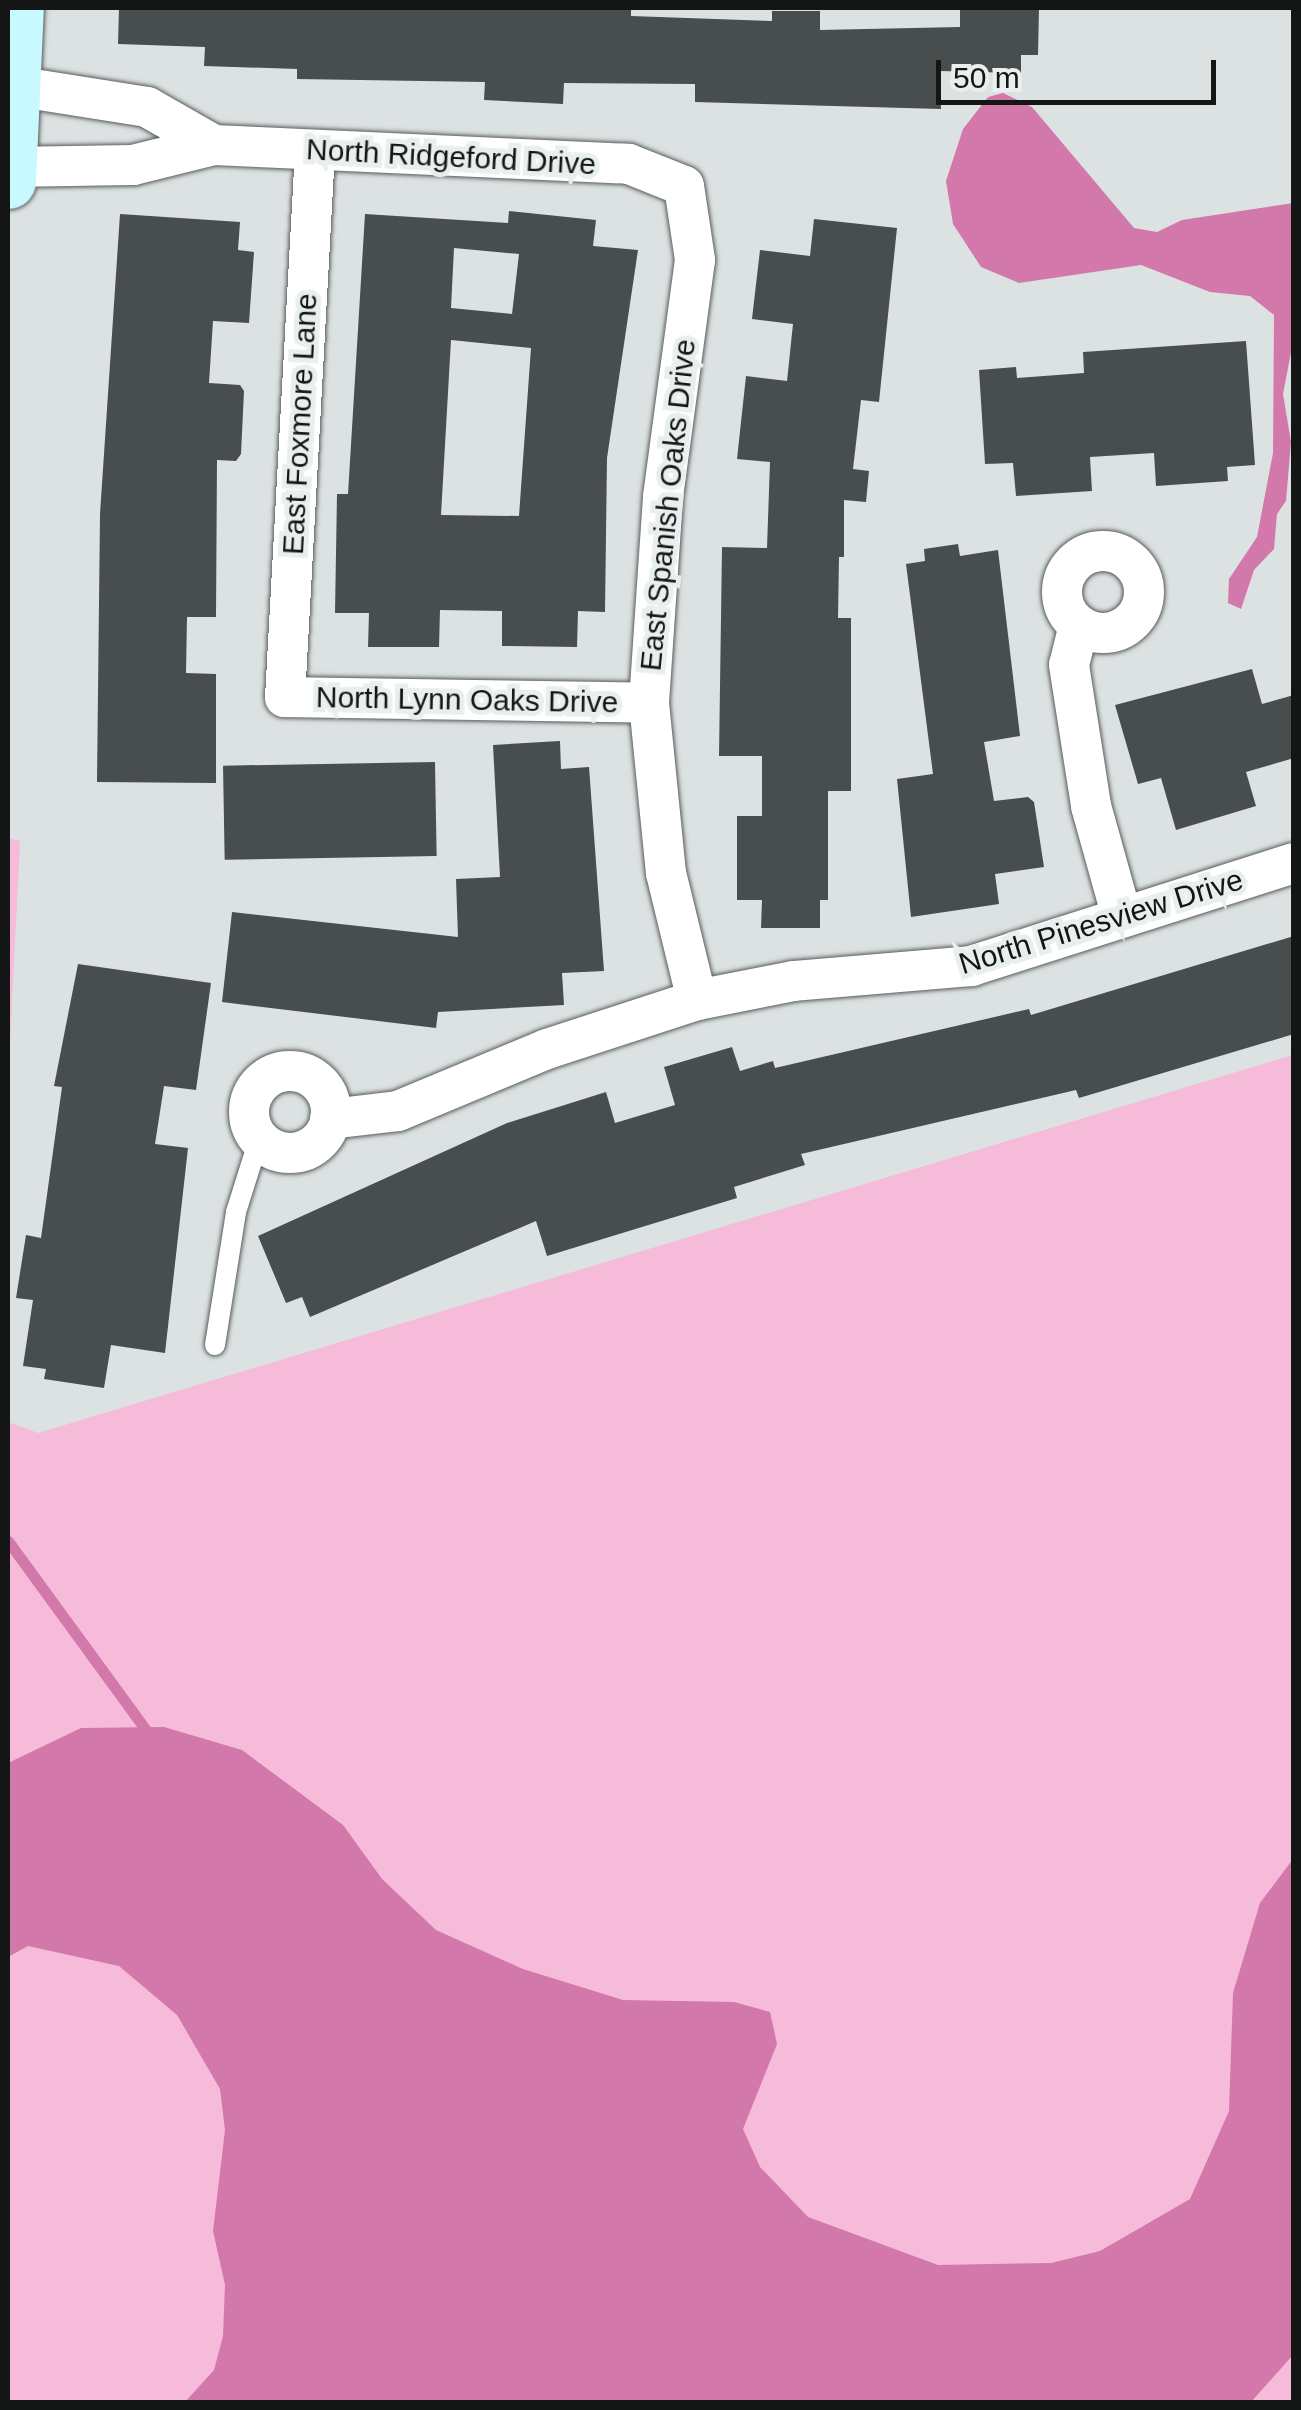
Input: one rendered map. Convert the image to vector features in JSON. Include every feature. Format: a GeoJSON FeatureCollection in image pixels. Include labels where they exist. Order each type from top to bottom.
{"type":"FeatureCollection","features":[{"type":"Feature","properties":{"kind":"main road"},"geometry":{"type":"LineString","coordinates":[[8,180],[16,8]]}},
{"type":"Feature","properties":{"kind":"street","name":"North Ridgeford Drive"},"geometry":{"type":"LineString","coordinates":[[10,85],[147,106],[214,144]]}},
{"type":"Feature","properties":{"kind":"street","name":"North Ridgeford Drive"},"geometry":{"type":"LineString","coordinates":[[8,167],[133,165],[214,144],[629,164],[684,186]]}},
{"type":"Feature","properties":{"kind":"street","name":"East Foxmore Lane"},"geometry":{"type":"LineString","coordinates":[[285,697],[316,151]]}},
{"type":"Feature","properties":{"kind":"street","name":"East Spanish Oaks Drive"},"geometry":{"type":"LineString","coordinates":[[684,186],[695,260],[662,497],[650,703],[666,873],[698,1000]]}},
{"type":"Feature","properties":{"kind":"street"},"geometry":{"type":"LineString","coordinates":[[1079,624],[1069,665],[1090,806],[1122,917]]}},
{"type":"Feature","properties":{"kind":"street","name":"North Lynn Oaks Drive"},"geometry":{"type":"LineString","coordinates":[[285,697],[650,703]]}},
{"type":"Feature","properties":{"kind":"street","name":"North Pinesview Drive"},"geometry":{"type":"LineString","coordinates":[[330,1119],[398,1111],[547,1049],[698,1000],[794,981],[971,966],[1294,864]]}},
{"type":"Feature","properties":{"kind":"street"},"geometry":{"type":"LineString","coordinates":[[279,1073],[316,1080],[330,1101],[330,1119],[322,1139],[298,1153],[260,1140],[251,1099],[279,1073]]}},
{"type":"Feature","properties":{"kind":"lane"},"geometry":{"type":"LineString","coordinates":[[215,1346],[236,1212],[260,1140]]}},
{"type":"Feature","properties":{"kind":"shaded area"},"geometry":{"type":"Polygon","coordinates":[[[1003,93],[1032,107],[1134,228],[1157,232],[1182,220],[1293,203],[1293,342],[1283,394],[1291,442],[1286,501],[1277,514],[1274,549],[1254,570],[1241,609],[1228,603],[1229,579],[1257,537],[1273,453],[1274,315],[1250,296],[1210,292],[1141,265],[1019,283],[981,267],[953,224],[946,181],[963,129],[988,97],[1003,93]]]}},
{"type":"Feature","properties":{"kind":"shaded area"},"geometry":{"type":"Polygon","coordinates":[[[8,838],[20,841],[8,1083],[8,838]]]}},
{"type":"Feature","properties":{"kind":"shaded area"},"geometry":{"type":"Polygon","coordinates":[[[1293,1055],[1293,2402],[8,2402],[8,1422],[38,1433],[1293,1055]]]}},
{"type":"Feature","properties":{"kind":"shaded area"},"geometry":{"type":"Polygon","coordinates":[[[164,1727],[242,1750],[343,1825],[382,1879],[436,1930],[523,1969],[623,2000],[734,2002],[770,2012],[777,2044],[743,2129],[760,2167],[808,2217],[938,2265],[1051,2263],[1100,2251],[1190,2199],[1229,2111],[1233,1993],[1260,1903],[1293,1859],[1293,2355],[1251,2402],[185,2402],[214,2370],[223,2336],[225,2285],[213,2231],[225,2130],[220,2089],[177,2015],[119,1966],[28,1946],[8,1957],[8,1763],[81,1728],[164,1727]]]}},
{"type":"Feature","properties":{"kind":"building"},"geometry":{"type":"Polygon","coordinates":[[[119,8],[631,8],[631,16],[772,21],[772,11],[820,11],[820,30],[960,27],[960,8],[1039,8],[1038,55],[1021,55],[1021,73],[940,71],[941,109],[695,102],[695,84],[564,83],[563,104],[484,100],[485,82],[297,79],[297,69],[204,66],[205,47],[118,44],[119,8]]]}},
{"type":"Feature","properties":{"kind":"building"},"geometry":{"type":"Polygon","coordinates":[[[509,211],[596,220],[593,246],[638,250],[607,458],[605,612],[578,611],[577,647],[502,646],[502,611],[440,610],[439,647],[368,647],[369,613],[335,613],[337,494],[348,494],[365,214],[508,223],[509,211]],[[454,248],[451,308],[512,314],[519,254],[454,248]],[[451,340],[441,515],[519,516],[531,348],[451,340]]]}},
{"type":"Feature","properties":{"kind":"building"},"geometry":{"type":"Polygon","coordinates":[[[120,214],[240,222],[238,250],[254,252],[249,323],[213,321],[209,383],[240,385],[244,391],[241,454],[236,461],[217,460],[216,617],[187,617],[186,673],[216,674],[216,783],[97,782],[100,514],[120,214]]]}},
{"type":"Feature","properties":{"kind":"building"},"geometry":{"type":"Polygon","coordinates":[[[814,219],[897,228],[879,402],[861,400],[853,469],[869,471],[866,502],[844,500],[844,557],[839,557],[838,618],[851,618],[851,791],[828,791],[828,900],[820,900],[820,928],[761,928],[762,900],[737,900],[737,816],[762,816],[762,756],[719,756],[722,547],[767,548],[770,462],[737,459],[746,376],[787,381],[793,324],[752,319],[760,250],[810,256],[814,219]]]}},
{"type":"Feature","properties":{"kind":"building"},"geometry":{"type":"Polygon","coordinates":[[[1246,341],[1255,465],[1227,467],[1228,481],[1156,486],[1154,453],[1090,457],[1092,491],[1016,496],[1013,463],[985,464],[979,370],[1016,367],[1017,378],[1084,373],[1083,352],[1246,341]]]}},
{"type":"Feature","properties":{"kind":"building"},"geometry":{"type":"Polygon","coordinates":[[[958,544],[960,556],[998,550],[1020,736],[984,742],[994,801],[1028,797],[1034,802],[1044,867],[995,874],[999,904],[911,917],[897,779],[933,774],[906,564],[925,561],[924,549],[958,544]]]}},
{"type":"Feature","properties":{"kind":"building"},"geometry":{"type":"Polygon","coordinates":[[[1252,669],[1262,704],[1294,695],[1294,758],[1246,772],[1256,806],[1176,830],[1161,778],[1138,784],[1115,705],[1252,669]]]}},
{"type":"Feature","properties":{"kind":"building"},"geometry":{"type":"Polygon","coordinates":[[[560,741],[561,769],[589,767],[604,971],[562,973],[564,1005],[438,1012],[436,1028],[222,1002],[232,912],[458,937],[456,879],[500,877],[493,745],[560,741]]]}},
{"type":"Feature","properties":{"kind":"building"},"geometry":{"type":"Polygon","coordinates":[[[435,762],[437,856],[225,860],[223,766],[435,762]]]}},
{"type":"Feature","properties":{"kind":"building"},"geometry":{"type":"Polygon","coordinates":[[[1294,936],[1294,1034],[1079,1098],[1076,1090],[801,1154],[805,1165],[734,1187],[737,1198],[547,1256],[536,1221],[310,1317],[302,1297],[286,1303],[258,1236],[507,1123],[606,1092],[615,1123],[675,1105],[664,1067],[732,1047],[740,1071],[773,1061],[775,1068],[1029,1009],[1031,1015],[1294,936]]]}},
{"type":"Feature","properties":{"kind":"building"},"geometry":{"type":"Polygon","coordinates":[[[78,964],[211,983],[196,1090],[164,1086],[155,1144],[188,1148],[165,1353],[111,1345],[104,1388],[44,1379],[46,1369],[23,1366],[33,1300],[16,1298],[26,1235],[41,1238],[62,1087],[54,1086],[78,964]]]}},
{"type":"Feature","properties":{"kind":"waterway"},"geometry":{"type":"LineString","coordinates":[[8,1541],[151,1737]]}}]}
